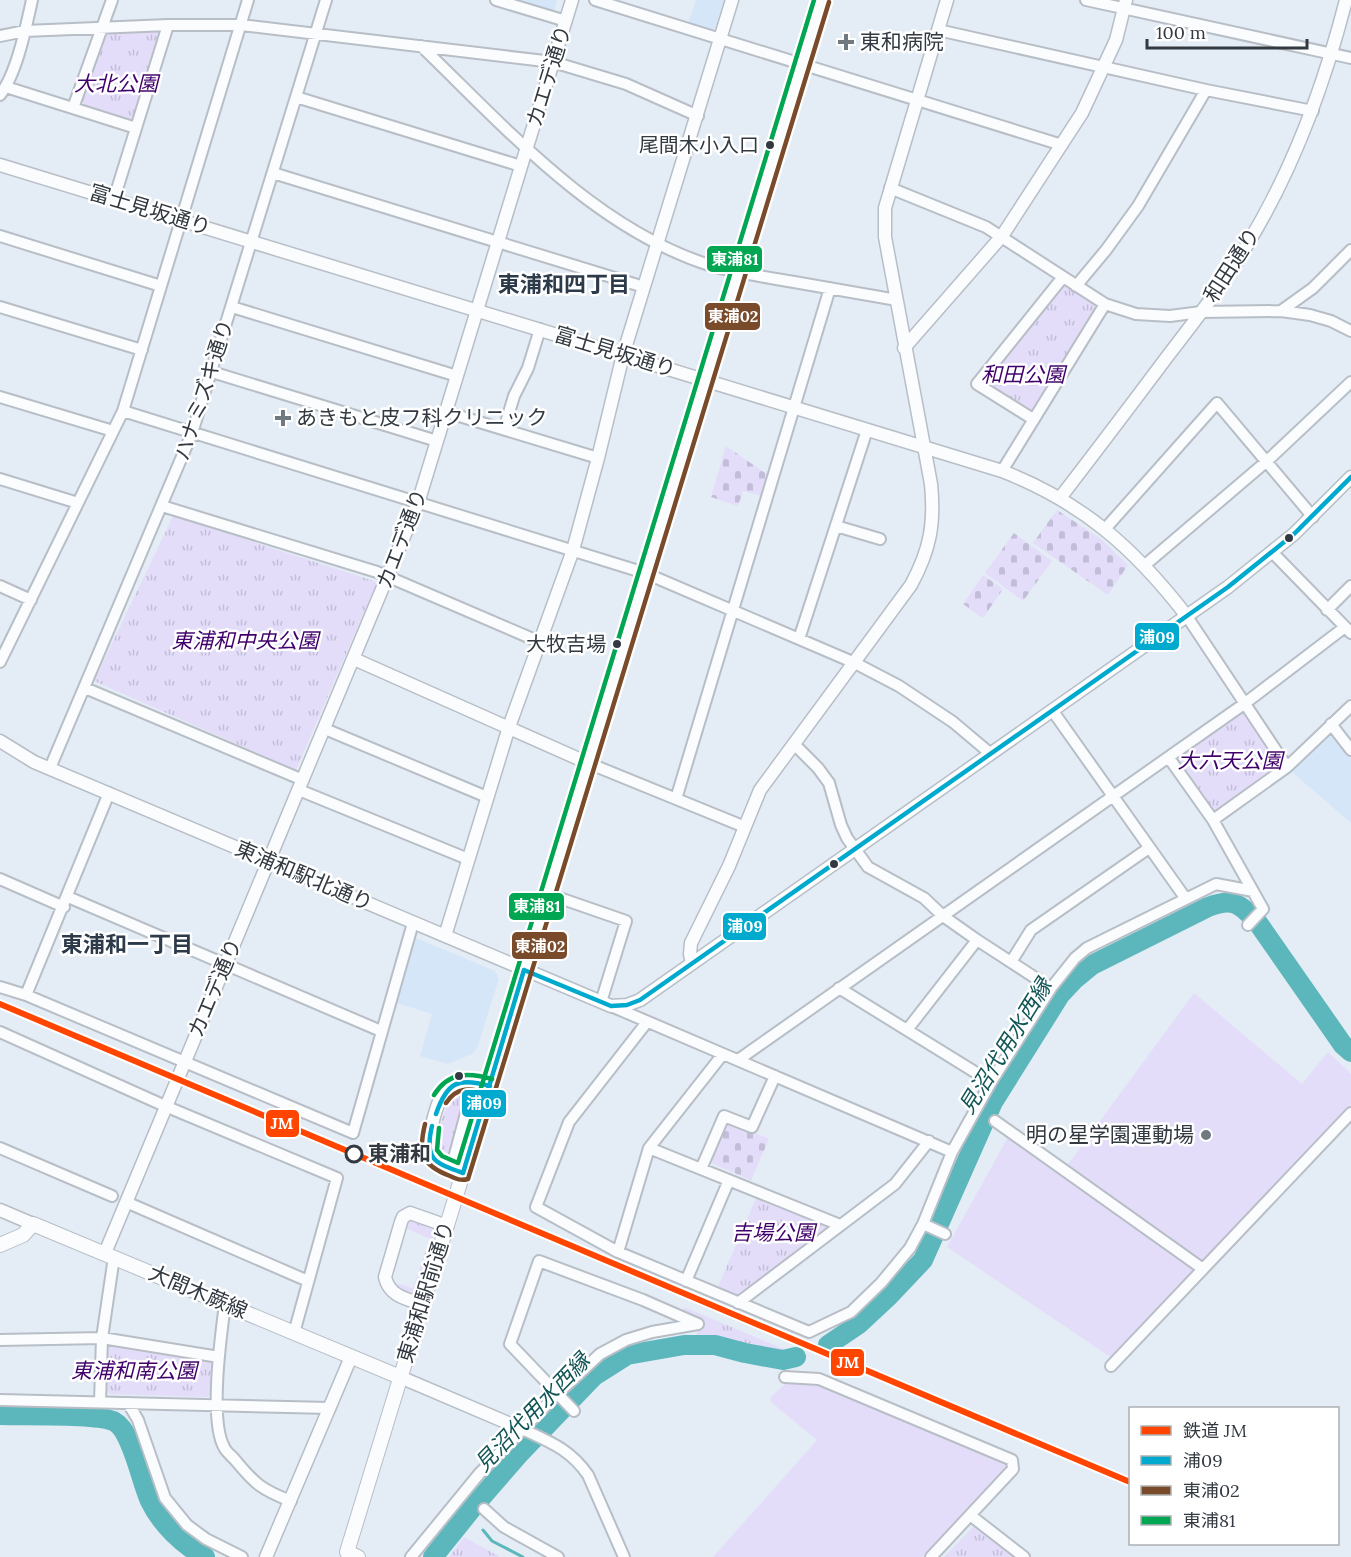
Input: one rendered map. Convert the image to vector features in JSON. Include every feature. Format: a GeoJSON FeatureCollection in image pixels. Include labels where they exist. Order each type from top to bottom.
{"type":"FeatureCollection","features":[{"type":"Feature","properties":{"kind":"main road","name":"東浦和駅前通り"},"geometry":{"type":"LineString","coordinates":[[351,1555],[422,1304],[822,0]]}},
{"type":"Feature","properties":{"kind":"main road","name":"大間木蕨線"},"geometry":{"type":"LineString","coordinates":[[33,1224],[400,1377]]}},
{"type":"Feature","properties":{"kind":"main road"},"geometry":{"type":"LineString","coordinates":[[0,1245],[23,1235],[33,1224]]}},
{"type":"Feature","properties":{"kind":"street"},"geometry":{"type":"LineString","coordinates":[[32,0],[25,31],[3,91],[73,108],[136,128]]}},
{"type":"Feature","properties":{"kind":"street"},"geometry":{"type":"LineString","coordinates":[[73,108],[112,0]]}},
{"type":"Feature","properties":{"kind":"street"},"geometry":{"type":"LineString","coordinates":[[0,662],[123,411],[248,0]]}},
{"type":"Feature","properties":{"kind":"street","name":"ハナミズキ通り"},"geometry":{"type":"LineString","coordinates":[[50,768],[192,434],[326,0]]}},
{"type":"Feature","properties":{"kind":"street"},"geometry":{"type":"LineString","coordinates":[[496,0],[566,21]]}},
{"type":"Feature","properties":{"kind":"street","name":"カエデ通り"},"geometry":{"type":"LineString","coordinates":[[166,1103],[418,503],[572,0]]}},
{"type":"Feature","properties":{"kind":"street"},"geometry":{"type":"LineString","coordinates":[[595,0],[1062,145]]}},
{"type":"Feature","properties":{"kind":"street"},"geometry":{"type":"LineString","coordinates":[[445,936],[509,728],[573,550],[623,355],[732,0]]}},
{"type":"Feature","properties":{"kind":"street"},"geometry":{"type":"LineString","coordinates":[[692,963],[691,943],[729,866],[760,790],[911,585],[929,545],[933,506],[885,237],[885,208],[947,0]]}},
{"type":"Feature","properties":{"kind":"street"},"geometry":{"type":"LineString","coordinates":[[1086,0],[1125,4],[1351,58]]}},
{"type":"Feature","properties":{"kind":"street","name":"和田通り"},"geometry":{"type":"LineString","coordinates":[[1060,498],[1201,312],[1247,245],[1287,172],[1313,111],[1333,52],[1346,0]]}},
{"type":"Feature","properties":{"kind":"street"},"geometry":{"type":"LineString","coordinates":[[904,348],[1002,236],[1082,114],[1116,40],[1125,4]]}},
{"type":"Feature","properties":{"kind":"street"},"geometry":{"type":"LineString","coordinates":[[114,199],[168,25]]}},
{"type":"Feature","properties":{"kind":"street"},"geometry":{"type":"LineString","coordinates":[[0,36],[25,31],[103,27],[241,25],[553,62],[626,84],[698,116]]}},
{"type":"Feature","properties":{"kind":"street"},"geometry":{"type":"LineString","coordinates":[[938,30],[1104,68],[1313,111]]}},
{"type":"Feature","properties":{"kind":"street"},"geometry":{"type":"LineString","coordinates":[[421,46],[527,148],[594,204],[633,231],[657,244],[706,264],[738,273],[897,300]]}},
{"type":"Feature","properties":{"kind":"street"},"geometry":{"type":"LineString","coordinates":[[1077,286],[1138,206],[1206,90]]}},
{"type":"Feature","properties":{"kind":"street"},"geometry":{"type":"LineString","coordinates":[[296,97],[521,166]]}},
{"type":"Feature","properties":{"kind":"street","name":"富士見坂通り"},"geometry":{"type":"LineString","coordinates":[[0,165],[1002,471],[1060,498],[1105,530],[1145,565],[1186,615]]}},
{"type":"Feature","properties":{"kind":"street"},"geometry":{"type":"LineString","coordinates":[[273,173],[644,287]]}},
{"type":"Feature","properties":{"kind":"street"},"geometry":{"type":"LineString","coordinates":[[890,188],[979,224],[1002,236],[1105,304],[1136,314],[1170,316],[1201,312],[1281,311],[1320,318],[1351,331]]}},
{"type":"Feature","properties":{"kind":"street"},"geometry":{"type":"LineString","coordinates":[[0,236],[161,286]]}},
{"type":"Feature","properties":{"kind":"street"},"geometry":{"type":"LineString","coordinates":[[1281,311],[1313,288],[1351,250]]}},
{"type":"Feature","properties":{"kind":"street"},"geometry":{"type":"LineString","coordinates":[[1033,419],[977,384],[1063,277]]}},
{"type":"Feature","properties":{"kind":"street"},"geometry":{"type":"LineString","coordinates":[[676,799],[830,288]]}},
{"type":"Feature","properties":{"kind":"street"},"geometry":{"type":"LineString","coordinates":[[1002,471],[1105,304]]}},
{"type":"Feature","properties":{"kind":"street"},"geometry":{"type":"LineString","coordinates":[[0,307],[142,350]]}},
{"type":"Feature","properties":{"kind":"street"},"geometry":{"type":"LineString","coordinates":[[232,308],[457,376]]}},
{"type":"Feature","properties":{"kind":"street"},"geometry":{"type":"LineString","coordinates":[[504,429],[514,396],[528,368],[540,329]]}},
{"type":"Feature","properties":{"kind":"street"},"geometry":{"type":"LineString","coordinates":[[212,372],[437,441]]}},
{"type":"Feature","properties":{"kind":"street"},"geometry":{"type":"LineString","coordinates":[[1145,565],[1267,461],[1351,382]]}},
{"type":"Feature","properties":{"kind":"street"},"geometry":{"type":"LineString","coordinates":[[0,397],[113,431]]}},
{"type":"Feature","properties":{"kind":"street"},"geometry":{"type":"LineString","coordinates":[[1105,530],[1217,403],[1313,517]]}},
{"type":"Feature","properties":{"kind":"street"},"geometry":{"type":"LineString","coordinates":[[123,411],[645,573],[855,663],[899,686],[953,722],[991,754]]}},
{"type":"Feature","properties":{"kind":"street"},"geometry":{"type":"LineString","coordinates":[[446,412],[598,458]]}},
{"type":"Feature","properties":{"kind":"street"},"geometry":{"type":"LineString","coordinates":[[799,639],[867,430]]}},
{"type":"Feature","properties":{"kind":"street"},"geometry":{"type":"LineString","coordinates":[[606,1004],[627,1005],[640,1000],[991,754],[1272,552],[1313,517],[1351,477]]}},
{"type":"Feature","properties":{"kind":"street"},"geometry":{"type":"LineString","coordinates":[[0,479],[78,503]]}},
{"type":"Feature","properties":{"kind":"street"},"geometry":{"type":"LineString","coordinates":[[162,506],[366,569],[540,642]]}},
{"type":"Feature","properties":{"kind":"street"},"geometry":{"type":"LineString","coordinates":[[836,526],[880,538]]}},
{"type":"Feature","properties":{"kind":"street"},"geometry":{"type":"LineString","coordinates":[[738,1060],[1348,630],[1272,552]]}},
{"type":"Feature","properties":{"kind":"street"},"geometry":{"type":"LineString","coordinates":[[0,586],[31,600]]}},
{"type":"Feature","properties":{"kind":"street"},"geometry":{"type":"LineString","coordinates":[[1327,610],[1351,586]]}},
{"type":"Feature","properties":{"kind":"street"},"geometry":{"type":"LineString","coordinates":[[1186,615],[1287,766]]}},
{"type":"Feature","properties":{"kind":"street"},"geometry":{"type":"LineString","coordinates":[[354,659],[588,763],[745,827]]}},
{"type":"Feature","properties":{"kind":"street"},"geometry":{"type":"LineString","coordinates":[[85,688],[468,859]]}},
{"type":"Feature","properties":{"kind":"street"},"geometry":{"type":"LineString","coordinates":[[1213,820],[1287,766],[1351,706]]}},
{"type":"Feature","properties":{"kind":"street"},"geometry":{"type":"LineString","coordinates":[[1052,710],[1186,899]]}},
{"type":"Feature","properties":{"kind":"street"},"geometry":{"type":"LineString","coordinates":[[1331,724],[1351,750]]}},
{"type":"Feature","properties":{"kind":"street"},"geometry":{"type":"LineString","coordinates":[[325,729],[488,797]]}},
{"type":"Feature","properties":{"kind":"street","name":"東浦和駅北通り"},"geometry":{"type":"LineString","coordinates":[[0,741],[34,762],[606,1004]]}},
{"type":"Feature","properties":{"kind":"street"},"geometry":{"type":"LineString","coordinates":[[794,744],[818,768],[829,783],[841,825],[868,867],[924,898],[943,916],[1051,988]]}},
{"type":"Feature","properties":{"kind":"street"},"geometry":{"type":"LineString","coordinates":[[1169,758],[1213,820],[1263,909],[1248,925]]}},
{"type":"Feature","properties":{"kind":"street"},"geometry":{"type":"LineString","coordinates":[[26,995],[109,793]]}},
{"type":"Feature","properties":{"kind":"street"},"geometry":{"type":"LineString","coordinates":[[1011,962],[1031,930],[1149,848]]}},
{"type":"Feature","properties":{"kind":"street"},"geometry":{"type":"LineString","coordinates":[[0,879],[66,902],[225,964],[381,1031]]}},
{"type":"Feature","properties":{"kind":"street"},"geometry":{"type":"LineString","coordinates":[[647,1022],[569,1122],[536,1207],[618,1252],[809,1332],[851,1312],[881,1283],[910,1248],[923,1224],[952,1152],[991,1082],[1051,988],[1075,958],[1087,948],[1216,884],[1253,891]]}},
{"type":"Feature","properties":{"kind":"street"},"geometry":{"type":"LineString","coordinates":[[548,894],[626,921],[606,1004]]}},
{"type":"Feature","properties":{"kind":"street"},"geometry":{"type":"LineString","coordinates":[[0,987],[26,995],[182,1066],[353,1133],[413,923]]}},
{"type":"Feature","properties":{"kind":"street"},"geometry":{"type":"LineString","coordinates":[[907,1030],[977,940]]}},
{"type":"Feature","properties":{"kind":"street"},"geometry":{"type":"LineString","coordinates":[[839,988],[991,1082]]}},
{"type":"Feature","properties":{"kind":"street"},"geometry":{"type":"LineString","coordinates":[[606,1004],[952,1152]]}},
{"type":"Feature","properties":{"kind":"street"},"geometry":{"type":"LineString","coordinates":[[0,1032],[337,1178],[294,1333]]}},
{"type":"Feature","properties":{"kind":"street"},"geometry":{"type":"LineString","coordinates":[[618,1252],[649,1148],[723,1054]]}},
{"type":"Feature","properties":{"kind":"street"},"geometry":{"type":"LineString","coordinates":[[701,1169],[724,1116],[752,1127],[775,1076]]}},
{"type":"Feature","properties":{"kind":"street"},"geometry":{"type":"LineString","coordinates":[[463,1173],[431,1157],[427,1143],[440,1099],[454,1083],[468,1080],[490,1086]]}},
{"type":"Feature","properties":{"kind":"street"},"geometry":{"type":"LineString","coordinates":[[445,1166],[450,1164],[454,1158],[469,1102],[465,1094],[454,1083]]}},
{"type":"Feature","properties":{"kind":"street"},"geometry":{"type":"LineString","coordinates":[[100,1402],[102,1338],[109,1255],[126,1202],[166,1103]]}},
{"type":"Feature","properties":{"kind":"street"},"geometry":{"type":"LineString","coordinates":[[1111,1366],[1351,1113]]}},
{"type":"Feature","properties":{"kind":"street"},"geometry":{"type":"LineString","coordinates":[[995,1121],[1203,1269]]}},
{"type":"Feature","properties":{"kind":"street"},"geometry":{"type":"LineString","coordinates":[[738,1303],[895,1184],[929,1141]]}},
{"type":"Feature","properties":{"kind":"street"},"geometry":{"type":"LineString","coordinates":[[0,1148],[112,1196]]}},
{"type":"Feature","properties":{"kind":"street"},"geometry":{"type":"LineString","coordinates":[[649,1148],[840,1225]]}},
{"type":"Feature","properties":{"kind":"street"},"geometry":{"type":"LineString","coordinates":[[686,1281],[729,1180]]}},
{"type":"Feature","properties":{"kind":"street"},"geometry":{"type":"LineString","coordinates":[[126,1202],[308,1281]]}},
{"type":"Feature","properties":{"kind":"street"},"geometry":{"type":"LineString","coordinates":[[0,1210],[33,1224]]}},
{"type":"Feature","properties":{"kind":"street"},"geometry":{"type":"LineString","coordinates":[[422,1304],[395,1295],[386,1283],[385,1277],[401,1222],[403,1217],[410,1213],[447,1226]]}},
{"type":"Feature","properties":{"kind":"street"},"geometry":{"type":"LineString","coordinates":[[923,1224],[945,1234]]}},
{"type":"Feature","properties":{"kind":"street"},"geometry":{"type":"LineString","coordinates":[[411,1557],[479,1474],[557,1394],[600,1354],[626,1340],[652,1332],[698,1324],[539,1261],[510,1344],[557,1394],[574,1411]]}},
{"type":"Feature","properties":{"kind":"street"},"geometry":{"type":"LineString","coordinates":[[225,1304],[217,1405],[218,1427],[224,1446],[254,1482],[271,1493],[291,1501]]}},
{"type":"Feature","properties":{"kind":"street"},"geometry":{"type":"LineString","coordinates":[[0,1340],[102,1338],[219,1357]]}},
{"type":"Feature","properties":{"kind":"street"},"geometry":{"type":"LineString","coordinates":[[266,1557],[351,1357]]}},
{"type":"Feature","properties":{"kind":"street"},"geometry":{"type":"LineString","coordinates":[[400,1377],[522,1429],[561,1447],[571,1455],[588,1475],[624,1557]]}},
{"type":"Feature","properties":{"kind":"street"},"geometry":{"type":"LineString","coordinates":[[785,1377],[819,1379],[1012,1460],[1013,1469],[931,1557]]}},
{"type":"Feature","properties":{"kind":"street"},"geometry":{"type":"LineString","coordinates":[[0,1400],[330,1408]]}},
{"type":"Feature","properties":{"kind":"street"},"geometry":{"type":"LineString","coordinates":[[128,1403],[138,1420],[165,1498],[188,1525],[206,1539],[242,1557]]}},
{"type":"Feature","properties":{"kind":"street"},"geometry":{"type":"LineString","coordinates":[[484,1509],[504,1527],[558,1557]]}},
{"type":"Feature","properties":{"kind":"street"},"geometry":{"type":"LineString","coordinates":[[970,1515],[1024,1557]]}},
{"type":"Feature","properties":{"kind":"shaded area"},"geometry":{"type":"Polygon","coordinates":[[[517,0],[557,0],[554,11],[517,0]]]}},
{"type":"Feature","properties":{"kind":"shaded area"},"geometry":{"type":"Polygon","coordinates":[[[694,0],[725,0],[716,27],[712,30],[688,23],[696,1],[694,0]]]}},
{"type":"Feature","properties":{"kind":"shaded area"},"geometry":{"type":"Polygon","coordinates":[[[1327,734],[1332,734],[1351,759],[1351,823],[1291,771],[1327,734]]]}},
{"type":"Feature","properties":{"kind":"shaded area"},"geometry":{"type":"Polygon","coordinates":[[[416,938],[495,971],[499,979],[477,1048],[472,1054],[448,1064],[420,1056],[432,1014],[397,1003],[416,938]]]}},
{"type":"Feature","properties":{"kind":"green space","name":"大北公園"},"geometry":{"type":"Polygon","coordinates":[[[157,29],[160,32],[135,118],[130,119],[86,106],[80,101],[105,33],[157,29]]]}},
{"type":"Feature","properties":{"kind":"green space","name":"和田公園"},"geometry":{"type":"Polygon","coordinates":[[[1065,283],[1095,301],[1097,305],[1033,410],[1028,412],[984,385],[983,380],[1061,284],[1065,283]]]}},
{"type":"Feature","properties":{"kind":"green space"},"geometry":{"type":"Polygon","coordinates":[[[726,446],[768,475],[762,496],[743,491],[738,506],[711,497],[726,446]]]}},
{"type":"Feature","properties":{"kind":"green space"},"geometry":{"type":"Polygon","coordinates":[[[1057,510],[1101,539],[1128,565],[1108,595],[1033,543],[1057,510]]]}},
{"type":"Feature","properties":{"kind":"green space","name":"東浦和中央公園"},"geometry":{"type":"Polygon","coordinates":[[[173,516],[377,582],[296,770],[94,681],[173,516]]]}},
{"type":"Feature","properties":{"kind":"green space"},"geometry":{"type":"Polygon","coordinates":[[[1014,533],[1052,561],[1023,601],[985,573],[1014,533]]]}},
{"type":"Feature","properties":{"kind":"green space"},"geometry":{"type":"Polygon","coordinates":[[[983,575],[1003,589],[983,618],[963,604],[983,575]]]}},
{"type":"Feature","properties":{"kind":"green space","name":"大六天公園"},"geometry":{"type":"Polygon","coordinates":[[[1239,713],[1243,713],[1280,762],[1279,767],[1217,812],[1211,812],[1177,761],[1178,756],[1239,713]]]}},
{"type":"Feature","properties":{"kind":"green space","name":"明の星学園運動場"},"geometry":{"type":"Polygon","coordinates":[[[1194,993],[1302,1084],[1328,1052],[1351,1074],[1351,1104],[1204,1262],[1067,1166],[1194,993]]]}},
{"type":"Feature","properties":{"kind":"green space"},"geometry":{"type":"Polygon","coordinates":[[[452,1094],[462,1098],[465,1110],[447,1161],[434,1143],[452,1094]]]}},
{"type":"Feature","properties":{"kind":"green space"},"geometry":{"type":"Polygon","coordinates":[[[729,1121],[769,1139],[751,1180],[711,1163],[709,1159],[724,1123],[729,1121]]]}},
{"type":"Feature","properties":{"kind":"green space"},"geometry":{"type":"Polygon","coordinates":[[[1008,1137],[1196,1270],[1112,1358],[947,1247],[1008,1137]]]}},
{"type":"Feature","properties":{"kind":"green space","name":"吉場公園"},"geometry":{"type":"Polygon","coordinates":[[[757,1196],[826,1224],[826,1231],[736,1296],[718,1287],[757,1196]]]}},
{"type":"Feature","properties":{"kind":"green space"},"geometry":{"type":"Polygon","coordinates":[[[413,1220],[436,1229],[414,1298],[400,1294],[395,1283],[413,1288],[430,1239],[404,1226],[413,1220]]]}},
{"type":"Feature","properties":{"kind":"green space"},"geometry":{"type":"Polygon","coordinates":[[[684,1307],[786,1350],[782,1352],[734,1341],[695,1336],[703,1322],[683,1312],[684,1307]]]}},
{"type":"Feature","properties":{"kind":"green space","name":"東浦和南公園"},"geometry":{"type":"Polygon","coordinates":[[[110,1343],[210,1360],[213,1363],[212,1394],[208,1397],[110,1394],[107,1391],[107,1346],[110,1343]]]}},
{"type":"Feature","properties":{"kind":"green space"},"geometry":{"type":"Polygon","coordinates":[[[788,1381],[823,1386],[1006,1463],[1007,1467],[922,1557],[713,1557],[817,1440],[772,1403],[770,1398],[788,1381]]]}},
{"type":"Feature","properties":{"kind":"green space"},"geometry":{"type":"Polygon","coordinates":[[[974,1526],[1014,1557],[944,1557],[974,1526]]]}},
{"type":"Feature","properties":{"kind":"green space"},"geometry":{"type":"Polygon","coordinates":[[[464,1537],[500,1557],[449,1557],[464,1537]]]}},
{"type":"Feature","properties":{"kind":"waterway","name":"見沼代用水西縁"},"geometry":{"type":"LineString","coordinates":[[828,1345],[859,1324],[923,1260],[993,1102],[1060,995],[1092,965],[1208,907],[1224,903],[1236,904],[1258,923],[1343,1045],[1351,1052]]}},
{"type":"Feature","properties":{"kind":"waterway","name":"見沼代用水西縁"},"geometry":{"type":"LineString","coordinates":[[433,1557],[520,1453],[594,1376],[627,1355],[684,1345],[715,1345],[783,1360],[796,1357]]}},
{"type":"Feature","properties":{"kind":"waterway","name":"見沼代用水西縁"},"geometry":{"type":"LineString","coordinates":[[0,1415],[78,1416],[115,1422],[126,1435],[150,1501],[160,1518],[173,1533],[205,1557]]}},
{"type":"Feature","properties":{"kind":"waterway"},"geometry":{"type":"LineString","coordinates":[[483,1530],[492,1541],[523,1557]]}},
{"type":"Feature","properties":{"kind":"rail line","name":"JM"},"geometry":{"type":"LineString","coordinates":[[0,1004],[1129,1482]]}},
{"type":"Feature","properties":{"kind":"transit line","name":"東浦81"},"geometry":{"type":"LineString","coordinates":[[439,1128],[437,1150],[442,1156],[458,1163],[814,0]]}},
{"type":"Feature","properties":{"kind":"transit line","name":"東浦02"},"geometry":{"type":"LineString","coordinates":[[425,1124],[422,1143],[424,1157],[440,1172],[461,1180],[468,1179],[829,2]]}},
{"type":"Feature","properties":{"kind":"transit line","name":"浦09"},"geometry":{"type":"LineString","coordinates":[[524,970],[611,1006],[627,1005],[640,1000],[1228,587],[1294,534],[1351,477]]}},
{"type":"Feature","properties":{"kind":"transit line","name":"浦09"},"geometry":{"type":"LineString","coordinates":[[432,1126],[429,1146],[434,1158],[445,1166],[463,1173],[524,970]]}},
{"type":"Feature","properties":{"kind":"transit line","name":"東浦81"},"geometry":{"type":"LineString","coordinates":[[434,1095],[446,1082],[459,1076],[475,1075],[492,1079]]}},
{"type":"Feature","properties":{"kind":"transit line","name":"浦09"},"geometry":{"type":"LineString","coordinates":[[436,1114],[445,1095],[455,1085],[470,1082],[490,1086]]}},
{"type":"Feature","properties":{"kind":"transit line","name":"東浦02"},"geometry":{"type":"LineString","coordinates":[[446,1103],[450,1097],[460,1091],[476,1090],[488,1093]]}},
{"type":"Feature","properties":{"kind":"place","name":"東和病院"},"geometry":{"type":"Point","coordinates":[846,42]}},
{"type":"Feature","properties":{"kind":"place","name":"尾間木小入口"},"geometry":{"type":"Point","coordinates":[770,145]}},
{"type":"Feature","properties":{"kind":"place","name":"あきもと皮フ科クリニック"},"geometry":{"type":"Point","coordinates":[283,418]}},
{"type":"Feature","properties":{"kind":"place","name":"大牧吉場"},"geometry":{"type":"Point","coordinates":[617,644]}},
{"type":"Feature","properties":{"kind":"place","name":"明の星学園運動場"},"geometry":{"type":"Point","coordinates":[1206,1135]}},
{"type":"Feature","properties":{"kind":"place","name":"東浦和"},"geometry":{"type":"Point","coordinates":[354,1154]}},
{"type":"Feature","properties":{"kind":"district","name":"東浦和四丁目"},"geometry":{"type":"Point","coordinates":[564,284]}},
{"type":"Feature","properties":{"kind":"district","name":"東浦和一丁目"},"geometry":{"type":"Point","coordinates":[127,944]}}]}
